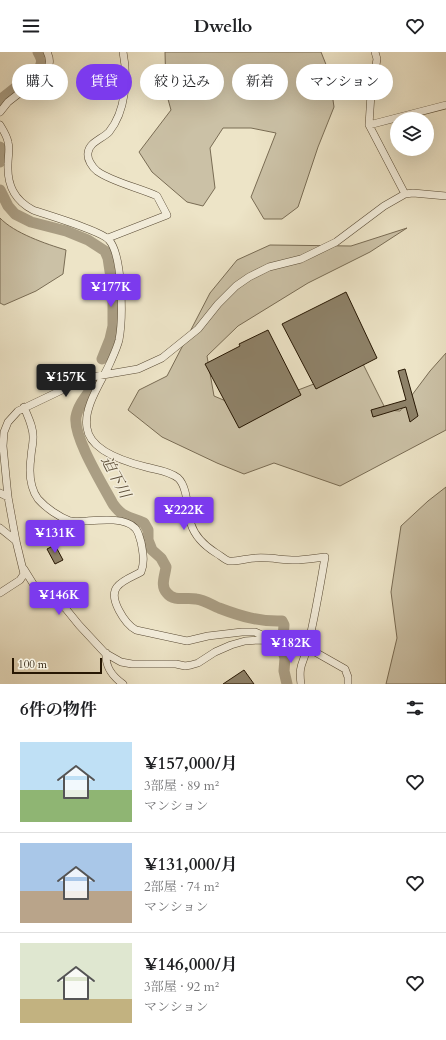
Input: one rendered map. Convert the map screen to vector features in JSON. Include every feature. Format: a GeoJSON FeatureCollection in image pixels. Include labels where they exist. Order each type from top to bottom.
{"type":"FeatureCollection","features":[{"type":"Feature","properties":{"kind":"street"},"geometry":{"type":"LineString","coordinates":[[0,112],[8,102],[45,72],[49,66],[50,58],[48,52]]}},
{"type":"Feature","properties":{"kind":"street"},"geometry":{"type":"LineString","coordinates":[[108,238],[167,215],[157,196],[110,178],[97,171],[90,162],[87,154],[90,145],[107,133],[114,124],[121,106],[126,72],[123,52]]}},
{"type":"Feature","properties":{"kind":"street"},"geometry":{"type":"LineString","coordinates":[[375,52],[377,59],[371,94],[370,125],[405,194]]}},
{"type":"Feature","properties":{"kind":"street"},"geometry":{"type":"LineString","coordinates":[[370,125],[446,105]]}},
{"type":"Feature","properties":{"kind":"street"},"geometry":{"type":"LineString","coordinates":[[0,125],[8,140],[8,175],[10,185],[17,198],[24,205],[33,210],[97,232],[108,238],[116,254],[119,275],[121,324],[118,342],[93,396],[86,421],[87,429],[93,441],[101,450],[113,456],[144,467],[168,472],[182,482],[191,525],[198,538],[207,547],[229,561],[273,557],[294,560],[325,557],[308,648],[300,666],[299,674],[301,684]]}},
{"type":"Feature","properties":{"kind":"street"},"geometry":{"type":"LineString","coordinates":[[348,684],[348,677],[345,669],[308,648],[291,643],[244,641],[215,652],[191,666],[176,664],[132,664],[121,662],[106,653],[78,625],[66,609],[60,604],[44,597],[36,590],[24,568],[16,541],[8,497],[3,446],[4,432],[10,418],[24,407],[85,379],[138,369],[162,358],[198,330],[218,304],[236,286],[269,267],[301,259],[336,242],[384,206],[405,194],[413,193],[446,196]]}},
{"type":"Feature","properties":{"kind":"street"},"geometry":{"type":"LineString","coordinates":[[24,407],[31,423],[34,439],[30,459],[31,478],[32,487],[38,498],[48,508],[62,518],[72,521],[109,519],[127,522],[134,527],[138,533],[143,552],[144,564],[141,572],[117,585],[114,591],[116,602],[124,620],[130,627],[136,630],[188,641],[208,636],[242,632],[255,632],[262,635],[268,641]]}},
{"type":"Feature","properties":{"kind":"street"},"geometry":{"type":"LineString","coordinates":[[0,493],[8,497]]}},
{"type":"Feature","properties":{"kind":"street"},"geometry":{"type":"LineString","coordinates":[[0,528],[16,541]]}},
{"type":"Feature","properties":{"kind":"street"},"geometry":{"type":"LineString","coordinates":[[0,593],[23,577],[24,568]]}},
{"type":"Feature","properties":{"kind":"street"},"geometry":{"type":"LineString","coordinates":[[106,653],[105,660],[110,672],[123,684]]}},
{"type":"Feature","properties":{"kind":"shaded area"},"geometry":{"type":"Polygon","coordinates":[[[165,52],[321,52],[326,64],[296,64],[296,100],[333,100],[334,107],[318,147],[298,207],[282,219],[264,219],[251,197],[276,133],[251,128],[223,128],[210,148],[215,188],[203,206],[187,202],[152,172],[139,152],[171,110],[168,100],[224,100],[224,64],[165,64],[165,52]]]}},
{"type":"Feature","properties":{"kind":"shaded area"},"geometry":{"type":"Polygon","coordinates":[[[0,218],[22,233],[66,250],[63,274],[36,291],[4,305],[0,303],[0,218]]]}},
{"type":"Feature","properties":{"kind":"shaded area"},"geometry":{"type":"Polygon","coordinates":[[[407,228],[370,252],[308,283],[238,326],[207,356],[214,396],[247,410],[363,364],[386,410],[400,411],[430,371],[446,353],[446,430],[340,486],[274,463],[244,474],[162,437],[128,410],[139,390],[167,376],[210,293],[237,260],[270,245],[351,246],[407,228]]]}},
{"type":"Feature","properties":{"kind":"shaded area"},"geometry":{"type":"Polygon","coordinates":[[[446,487],[446,684],[386,684],[397,638],[391,592],[401,526],[428,501],[446,487]]]}},
{"type":"Feature","properties":{"kind":"building"},"geometry":{"type":"Polygon","coordinates":[[[346,292],[377,358],[316,389],[282,324],[346,292]]]}},
{"type":"Feature","properties":{"kind":"building"},"geometry":{"type":"Polygon","coordinates":[[[268,330],[301,395],[239,428],[205,364],[240,346],[239,344],[268,330]]]}},
{"type":"Feature","properties":{"kind":"building"},"geometry":{"type":"Polygon","coordinates":[[[405,369],[418,416],[410,422],[406,407],[373,417],[371,410],[406,400],[398,371],[405,369]]]}},
{"type":"Feature","properties":{"kind":"building"},"geometry":{"type":"Polygon","coordinates":[[[55,545],[63,560],[55,564],[47,549],[55,545]]]}},
{"type":"Feature","properties":{"kind":"building"},"geometry":{"type":"Polygon","coordinates":[[[244,670],[254,684],[223,684],[244,670]]]}},
{"type":"Feature","properties":{"kind":"waterway","name":"迫下川"},"geometry":{"type":"LineString","coordinates":[[0,100],[39,69],[42,60],[38,52]]}},
{"type":"Feature","properties":{"kind":"waterway","name":"迫下川"},"geometry":{"type":"LineString","coordinates":[[0,147],[2,152],[0,162]]}},
{"type":"Feature","properties":{"kind":"waterway","name":"迫下川"},"geometry":{"type":"LineString","coordinates":[[0,190],[8,206],[15,214],[31,222],[66,231],[88,240],[105,251],[108,258],[113,291],[113,326],[110,339],[102,359]]}},
{"type":"Feature","properties":{"kind":"waterway","name":"迫下川"},"geometry":{"type":"LineString","coordinates":[[94,385],[83,400],[77,413],[76,426],[79,436],[90,461],[113,504],[124,515],[144,523],[148,530],[148,540],[152,550],[161,558],[166,567],[164,581],[165,590],[170,596],[205,601],[219,608],[242,616],[266,621],[282,621],[284,625],[283,638]]}},
{"type":"Feature","properties":{"kind":"waterway","name":"迫下川"},"geometry":{"type":"LineString","coordinates":[[281,646],[285,658],[284,671],[287,684]]}}]}
